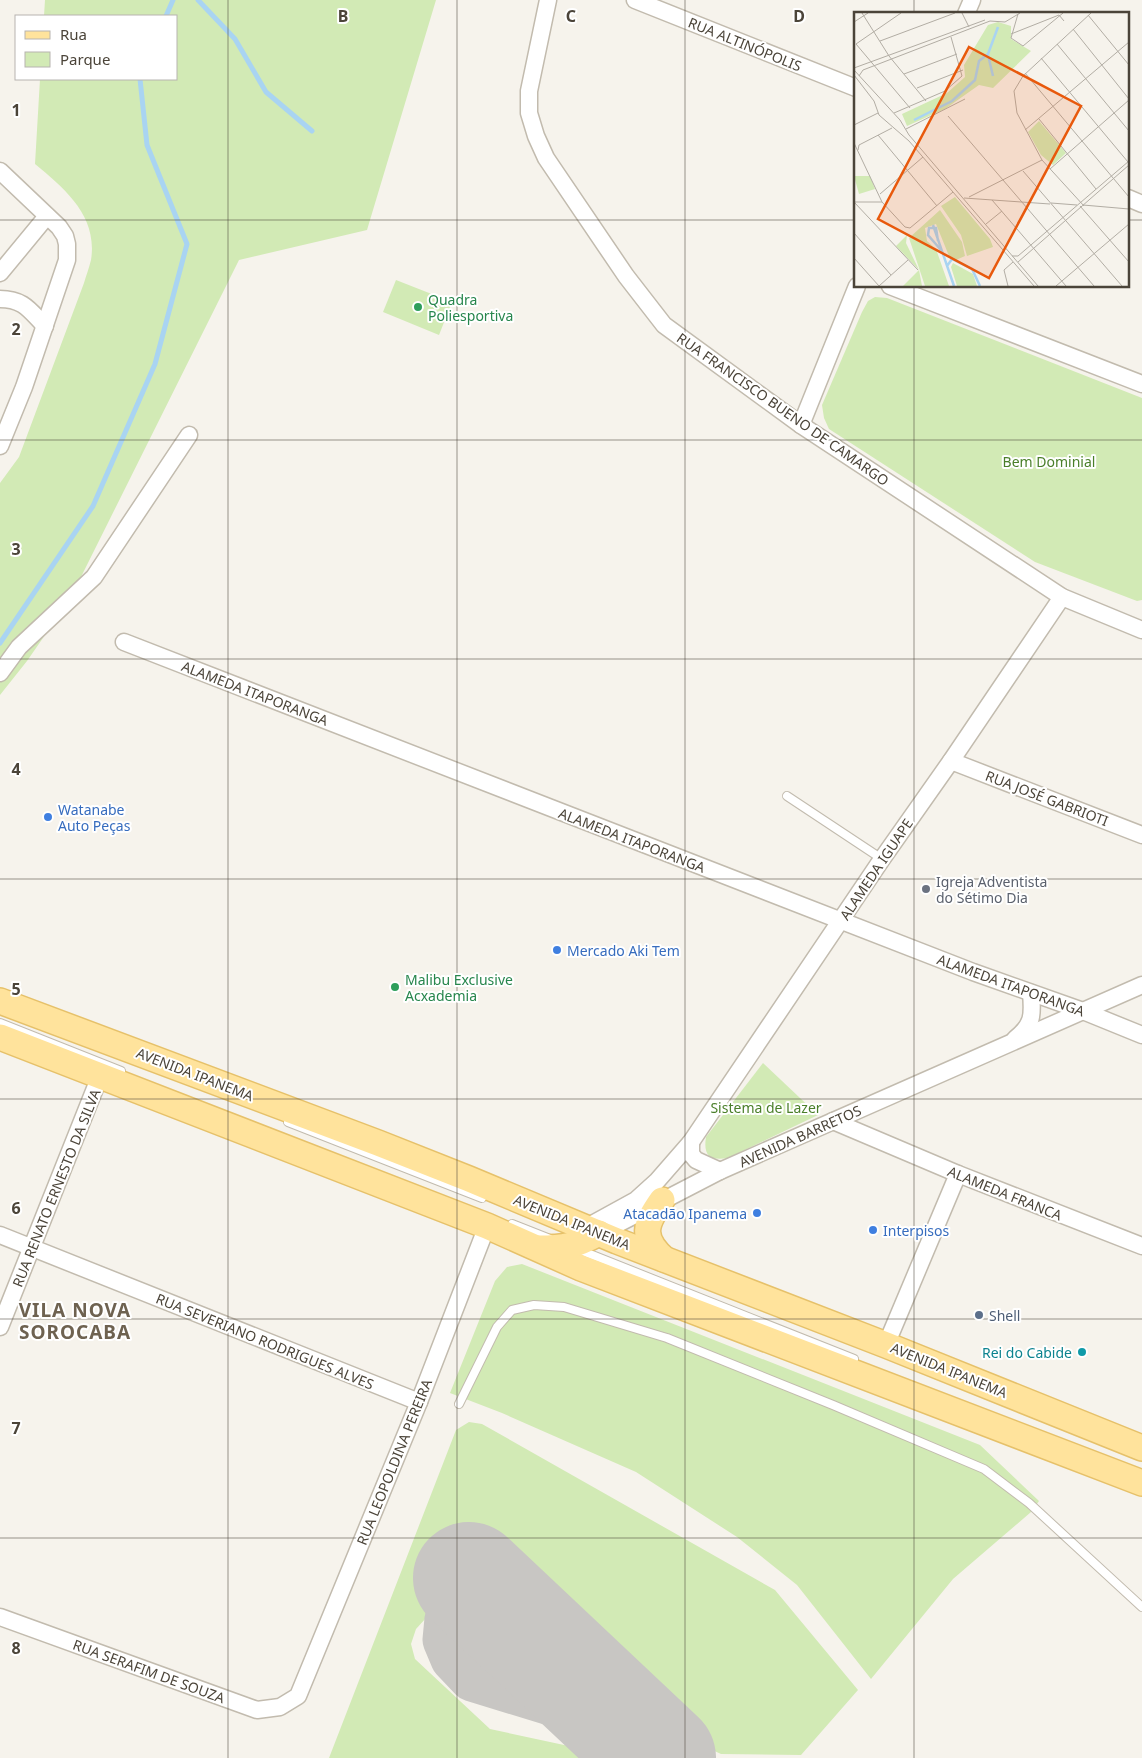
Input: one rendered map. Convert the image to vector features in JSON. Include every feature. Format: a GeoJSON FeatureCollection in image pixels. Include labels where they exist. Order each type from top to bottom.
{"type":"FeatureCollection","features":[{"type":"Feature","properties":{"kind":"main road","name":"AVENIDA IPANEMA"},"geometry":{"type":"LineString","coordinates":[[0,1001],[469,1179],[586,1238],[664,1259],[886,1345],[1142,1448]]}},
{"type":"Feature","properties":{"kind":"main road"},"geometry":{"type":"LineString","coordinates":[[0,1036],[100,1076],[494,1223],[536,1248],[599,1275],[1142,1483]]}},
{"type":"Feature","properties":{"kind":"main road"},"geometry":{"type":"LineString","coordinates":[[662,1200],[650,1217],[648,1229],[649,1239],[654,1249],[664,1259]]}},
{"type":"Feature","properties":{"kind":"main road"},"geometry":{"type":"LineString","coordinates":[[536,1248],[563,1248],[586,1238]]}},
{"type":"Feature","properties":{"kind":"street","name":"RUA FRANCISCO BUENO DE CAMARGO"},"geometry":{"type":"LineString","coordinates":[[548,0],[528,91],[529,113],[536,136],[546,158],[626,276],[664,325],[801,425],[1062,598],[1142,630]]}},
{"type":"Feature","properties":{"kind":"street","name":"RUA ALTINÓPOLIS"},"geometry":{"type":"LineString","coordinates":[[635,0],[854,87]]}},
{"type":"Feature","properties":{"kind":"street"},"geometry":{"type":"LineString","coordinates":[[967,12],[972,0]]}},
{"type":"Feature","properties":{"kind":"street"},"geometry":{"type":"LineString","coordinates":[[0,171],[59,227],[68,244],[67,260],[45,326],[0,446]]}},
{"type":"Feature","properties":{"kind":"street"},"geometry":{"type":"LineString","coordinates":[[1130,199],[1142,204]]}},
{"type":"Feature","properties":{"kind":"street"},"geometry":{"type":"LineString","coordinates":[[0,273],[48,216]]}},
{"type":"Feature","properties":{"kind":"street"},"geometry":{"type":"LineString","coordinates":[[27,241],[46,232],[55,232],[65,236]]}},
{"type":"Feature","properties":{"kind":"street"},"geometry":{"type":"LineString","coordinates":[[801,425],[856,288]]}},
{"type":"Feature","properties":{"kind":"street"},"geometry":{"type":"LineString","coordinates":[[895,288],[1142,384]]}},
{"type":"Feature","properties":{"kind":"street"},"geometry":{"type":"LineString","coordinates":[[0,299],[17,301],[24,305],[45,326]]}},
{"type":"Feature","properties":{"kind":"street"},"geometry":{"type":"LineString","coordinates":[[0,673],[18,647],[94,577],[189,435]]}},
{"type":"Feature","properties":{"kind":"street","name":"ALAMEDA IGUAPE"},"geometry":{"type":"LineString","coordinates":[[586,1238],[636,1200],[691,1142],[882,859],[952,761],[1062,598]]}},
{"type":"Feature","properties":{"kind":"street","name":"ALAMEDA ITAPORANGA"},"geometry":{"type":"LineString","coordinates":[[124,642],[1142,1035]]}},
{"type":"Feature","properties":{"kind":"street","name":"RUA JOSÉ GABRIOTI"},"geometry":{"type":"LineString","coordinates":[[952,761],[1142,835]]}},
{"type":"Feature","properties":{"kind":"street","name":"AVENIDA BARRETOS"},"geometry":{"type":"LineString","coordinates":[[586,1238],[720,1171],[1142,985]]}},
{"type":"Feature","properties":{"kind":"street","name":"AVENIDA BARRETOS"},"geometry":{"type":"LineString","coordinates":[[1005,1046],[1022,1033],[1032,1020],[1031,993]]}},
{"type":"Feature","properties":{"kind":"street"},"geometry":{"type":"LineString","coordinates":[[1122,1027],[1115,1017],[1114,1009],[1116,1000],[1123,993]]}},
{"type":"Feature","properties":{"kind":"street","name":"RUA RENATO ERNESTO DA SILVA"},"geometry":{"type":"LineString","coordinates":[[0,1327],[100,1076]]}},
{"type":"Feature","properties":{"kind":"street"},"geometry":{"type":"LineString","coordinates":[[867,1106],[863,1120],[864,1127],[869,1136]]}},
{"type":"Feature","properties":{"kind":"street","name":"ALAMEDA FRANCA"},"geometry":{"type":"LineString","coordinates":[[833,1121],[958,1174],[1142,1246]]}},
{"type":"Feature","properties":{"kind":"street"},"geometry":{"type":"LineString","coordinates":[[691,1142],[691,1154],[696,1160],[720,1171]]}},
{"type":"Feature","properties":{"kind":"street"},"geometry":{"type":"LineString","coordinates":[[886,1345],[958,1174]]}},
{"type":"Feature","properties":{"kind":"street","name":"RUA LEOPOLDINA PEREIRA"},"geometry":{"type":"LineString","coordinates":[[298,1696],[494,1223]]}},
{"type":"Feature","properties":{"kind":"street","name":"RUA SEVERIANO RODRIGUES ALVES"},"geometry":{"type":"LineString","coordinates":[[0,1235],[419,1402]]}},
{"type":"Feature","properties":{"kind":"street","name":"RUA SERAFIM DE SOUZA"},"geometry":{"type":"LineString","coordinates":[[0,1616],[257,1710],[280,1707],[298,1696]]}},
{"type":"Feature","properties":{"kind":"lane"},"geometry":{"type":"LineString","coordinates":[[786,796],[882,859]]}},
{"type":"Feature","properties":{"kind":"lane"},"geometry":{"type":"LineString","coordinates":[[0,1023],[130,1074]]}},
{"type":"Feature","properties":{"kind":"lane"},"geometry":{"type":"LineString","coordinates":[[276,1118],[488,1200]]}},
{"type":"Feature","properties":{"kind":"lane"},"geometry":{"type":"LineString","coordinates":[[494,1223],[586,1238],[864,1363]]}},
{"type":"Feature","properties":{"kind":"lane"},"geometry":{"type":"LineString","coordinates":[[459,1404],[497,1327],[512,1310],[534,1305],[564,1307],[666,1338],[833,1405],[984,1469],[1029,1503],[1142,1607]]}},
{"type":"Feature","properties":{"kind":"green space"},"geometry":{"type":"Polygon","coordinates":[[[45,0],[436,0],[367,230],[239,260],[70,599],[27,661],[0,695],[0,483],[19,457],[91,260],[92,244],[89,230],[77,205],[57,183],[35,164],[40,80],[178,80],[178,15],[44,15],[45,0]]]}},
{"type":"Feature","properties":{"kind":"green space","name":"Quadra Poliesportiva"},"geometry":{"type":"Polygon","coordinates":[[[396,280],[452,302],[439,335],[383,312],[396,280]]]}},
{"type":"Feature","properties":{"kind":"green space","name":"Bem Dominial"},"geometry":{"type":"Polygon","coordinates":[[[875,297],[887,298],[1142,398],[1142,600],[1137,601],[1035,562],[829,429],[824,418],[822,405],[862,312],[868,301],[875,297]]]}},
{"type":"Feature","properties":{"kind":"green space","name":"Sistema de Lazer"},"geometry":{"type":"Polygon","coordinates":[[[763,1063],[818,1115],[728,1158],[712,1158],[707,1153],[706,1137],[763,1063]]]}},
{"type":"Feature","properties":{"kind":"green space"},"geometry":{"type":"Polygon","coordinates":[[[522,1264],[980,1445],[1039,1501],[1031,1512],[953,1579],[871,1679],[797,1585],[737,1537],[636,1472],[502,1413],[450,1393],[495,1281],[507,1267],[522,1264]]]}},
{"type":"Feature","properties":{"kind":"green space"},"geometry":{"type":"Polygon","coordinates":[[[469,1422],[482,1424],[775,1590],[858,1690],[801,1755],[721,1754],[695,1742],[664,1723],[484,1554],[416,1629],[411,1644],[415,1659],[490,1729],[592,1751],[599,1758],[329,1758],[456,1430],[469,1422]]]}},
{"type":"Feature","properties":{"kind":"waterway"},"geometry":{"type":"LineString","coordinates":[[166,15],[173,0]]}},
{"type":"Feature","properties":{"kind":"waterway"},"geometry":{"type":"LineString","coordinates":[[198,0],[235,39],[266,92],[312,131]]}},
{"type":"Feature","properties":{"kind":"waterway"},"geometry":{"type":"LineString","coordinates":[[0,643],[93,506],[155,364],[187,244],[147,145],[140,80]]}},
{"type":"Feature","properties":{"kind":"taxiway"},"geometry":{"type":"LineString","coordinates":[[580,1683],[529,1609],[502,1591],[479,1588],[461,1598],[447,1619],[445,1640],[453,1659],[472,1679],[596,1717],[638,1737]]}},
{"type":"Feature","properties":{"kind":"runway"},"geometry":{"type":"LineString","coordinates":[[469,1578],[660,1758]]}},
{"type":"Feature","properties":{"kind":"place","name":"Quadra Poliesportiva"},"geometry":{"type":"Point","coordinates":[418,307]}},
{"type":"Feature","properties":{"kind":"place","name":"Watanabe Auto Peças"},"geometry":{"type":"Point","coordinates":[48,817]}},
{"type":"Feature","properties":{"kind":"place","name":"Igreja Adventista do Sétimo Dia"},"geometry":{"type":"Point","coordinates":[926,889]}},
{"type":"Feature","properties":{"kind":"place","name":"Mercado Aki Tem"},"geometry":{"type":"Point","coordinates":[557,950]}},
{"type":"Feature","properties":{"kind":"place","name":"Malibu Exclusive Acxademia"},"geometry":{"type":"Point","coordinates":[395,987]}},
{"type":"Feature","properties":{"kind":"place","name":"Atacadão Ipanema"},"geometry":{"type":"Point","coordinates":[757,1213]}},
{"type":"Feature","properties":{"kind":"place","name":"Interpisos"},"geometry":{"type":"Point","coordinates":[873,1230]}},
{"type":"Feature","properties":{"kind":"place","name":"Shell"},"geometry":{"type":"Point","coordinates":[979,1315]}},
{"type":"Feature","properties":{"kind":"place","name":"Rei do Cabide"},"geometry":{"type":"Point","coordinates":[1082,1352]}},
{"type":"Feature","properties":{"kind":"district","name":"VILA NOVA SOROCABA"},"geometry":{"type":"Point","coordinates":[75,1321]}}]}
